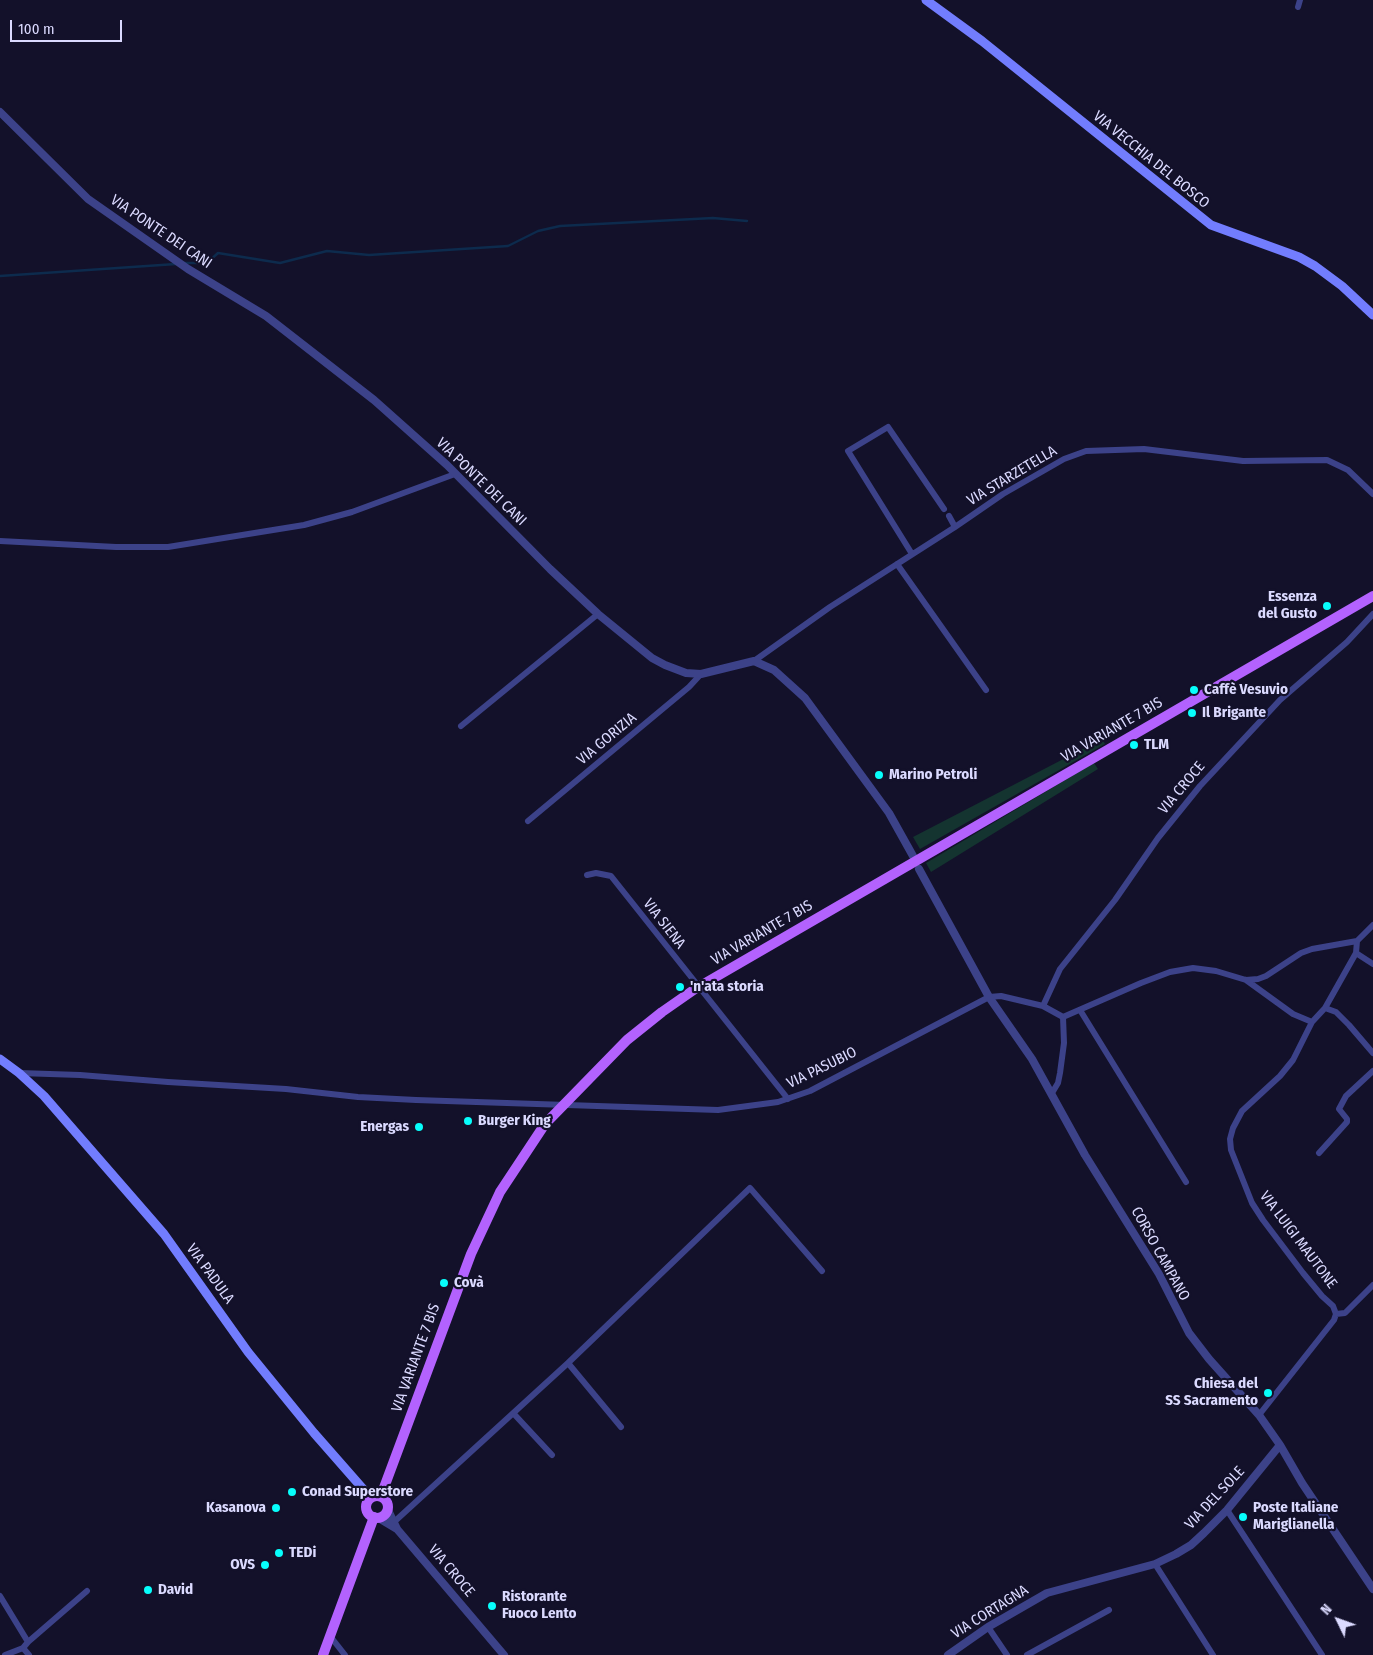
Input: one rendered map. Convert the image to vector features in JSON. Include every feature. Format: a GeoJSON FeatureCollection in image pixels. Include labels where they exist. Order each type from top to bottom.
{"type":"FeatureCollection","features":[{"type":"Feature","properties":{"kind":"main road","name":"VIA VECCHIA DEL BOSCO"},"geometry":{"type":"LineString","coordinates":[[926,0],[982,41],[1211,225],[1299,257],[1342,286],[1373,315]]}},
{"type":"Feature","properties":{"kind":"main road","name":"VIA VARIANTE 7 BIS"},"geometry":{"type":"LineString","coordinates":[[382,1497],[442,1330],[485,1223],[500,1192],[544,1124],[628,1040],[662,1012],[698,988],[1373,596]]}},
{"type":"Feature","properties":{"kind":"main road","name":"VIA PADULA"},"geometry":{"type":"LineString","coordinates":[[2,1063],[19,1074],[44,1096],[164,1234],[248,1352],[314,1433],[371,1498]]}},
{"type":"Feature","properties":{"kind":"main road"},"geometry":{"type":"LineString","coordinates":[[376,1496],[382,1497],[386,1502],[387,1508],[382,1515],[375,1517],[368,1513],[366,1506],[371,1498],[376,1496]]}},
{"type":"Feature","properties":{"kind":"main road"},"geometry":{"type":"LineString","coordinates":[[323,1655],[375,1517]]}},
{"type":"Feature","properties":{"kind":"street","name":"VIA PONTE DEI CANI"},"geometry":{"type":"LineString","coordinates":[[0,112],[88,199],[188,269],[266,316],[374,400],[455,474],[598,614],[652,658],[686,673],[701,674],[754,661]]}},
{"type":"Feature","properties":{"kind":"street"},"geometry":{"type":"LineString","coordinates":[[912,554],[848,451],[888,427],[944,509]]}},
{"type":"Feature","properties":{"kind":"street","name":"VIA STARZETELLA"},"geometry":{"type":"LineString","coordinates":[[754,661],[830,607],[973,514],[1064,459],[1086,451],[1144,448],[1243,461],[1327,460],[1348,470],[1373,494]]}},
{"type":"Feature","properties":{"kind":"street"},"geometry":{"type":"LineString","coordinates":[[0,541],[116,547],[168,547],[304,525],[352,512],[455,474]]}},
{"type":"Feature","properties":{"kind":"street"},"geometry":{"type":"LineString","coordinates":[[949,516],[955,527]]}},
{"type":"Feature","properties":{"kind":"street"},"geometry":{"type":"LineString","coordinates":[[897,564],[986,690]]}},
{"type":"Feature","properties":{"kind":"street"},"geometry":{"type":"LineString","coordinates":[[461,726],[598,614]]}},
{"type":"Feature","properties":{"kind":"street","name":"VIA CROCE"},"geometry":{"type":"LineString","coordinates":[[1043,1006],[1060,969],[1115,900],[1158,838],[1200,786],[1280,700],[1347,642],[1373,614]]}},
{"type":"Feature","properties":{"kind":"street"},"geometry":{"type":"LineString","coordinates":[[754,661],[774,670],[805,698],[889,814],[913,856]]}},
{"type":"Feature","properties":{"kind":"street","name":"VIA GORIZIA"},"geometry":{"type":"LineString","coordinates":[[528,821],[689,687],[701,674]]}},
{"type":"Feature","properties":{"kind":"street","name":"CORSO CAMPANO"},"geometry":{"type":"LineString","coordinates":[[919,869],[989,997],[1032,1059],[1084,1155],[1159,1274],[1189,1333],[1209,1359],[1259,1415],[1373,1589]]}},
{"type":"Feature","properties":{"kind":"street","name":"VIA SIENA"},"geometry":{"type":"LineString","coordinates":[[587,875],[611,876],[788,1099]]}},
{"type":"Feature","properties":{"kind":"street"},"geometry":{"type":"LineString","coordinates":[[1246,980],[1266,976],[1301,953],[1312,949],[1357,942],[1373,925]]}},
{"type":"Feature","properties":{"kind":"street"},"geometry":{"type":"LineString","coordinates":[[1357,942],[1356,953],[1373,964]]}},
{"type":"Feature","properties":{"kind":"street","name":"VIA LUIGI MAUTONE"},"geometry":{"type":"LineString","coordinates":[[1336,1314],[1333,1306],[1303,1273],[1252,1203],[1231,1150],[1230,1139],[1233,1128],[1242,1111],[1280,1076],[1293,1060],[1312,1022],[1325,1008],[1356,953]]}},
{"type":"Feature","properties":{"kind":"street"},"geometry":{"type":"LineString","coordinates":[[989,997],[1001,996],[1043,1006],[1063,1016],[1170,972],[1193,968],[1216,971],[1246,980],[1293,1014],[1312,1022]]}},
{"type":"Feature","properties":{"kind":"street","name":"VIA PASUBIO"},"geometry":{"type":"LineString","coordinates":[[561,1106],[718,1110],[778,1102],[810,1091],[989,997]]}},
{"type":"Feature","properties":{"kind":"street"},"geometry":{"type":"LineString","coordinates":[[1325,1008],[1336,1012],[1373,1053]]}},
{"type":"Feature","properties":{"kind":"street"},"geometry":{"type":"LineString","coordinates":[[1080,1010],[1186,1182]]}},
{"type":"Feature","properties":{"kind":"street"},"geometry":{"type":"LineString","coordinates":[[1052,1093],[1060,1073],[1064,1043],[1063,1016]]}},
{"type":"Feature","properties":{"kind":"street"},"geometry":{"type":"LineString","coordinates":[[1319,1153],[1347,1122],[1347,1119],[1339,1109],[1346,1096],[1373,1071]]}},
{"type":"Feature","properties":{"kind":"street"},"geometry":{"type":"LineString","coordinates":[[19,1074],[80,1075],[286,1089],[358,1097],[561,1106]]}},
{"type":"Feature","properties":{"kind":"street"},"geometry":{"type":"LineString","coordinates":[[395,1525],[568,1363],[750,1188],[822,1271]]}},
{"type":"Feature","properties":{"kind":"street"},"geometry":{"type":"LineString","coordinates":[[1259,1415],[1334,1320],[1336,1314],[1345,1313],[1373,1285]]}},
{"type":"Feature","properties":{"kind":"street"},"geometry":{"type":"LineString","coordinates":[[568,1363],[621,1427]]}},
{"type":"Feature","properties":{"kind":"street"},"geometry":{"type":"LineString","coordinates":[[514,1414],[552,1455]]}},
{"type":"Feature","properties":{"kind":"street","name":"VIA DEL SOLE"},"geometry":{"type":"LineString","coordinates":[[1047,1593],[1155,1564],[1176,1554],[1191,1544],[1227,1510],[1280,1445]]}},
{"type":"Feature","properties":{"kind":"street","name":"VIA CROCE"},"geometry":{"type":"LineString","coordinates":[[387,1508],[395,1525],[504,1655]]}},
{"type":"Feature","properties":{"kind":"street"},"geometry":{"type":"LineString","coordinates":[[1227,1510],[1322,1655]]}},
{"type":"Feature","properties":{"kind":"street","name":"VIA CROCE"},"geometry":{"type":"LineString","coordinates":[[375,1517],[395,1525]]}},
{"type":"Feature","properties":{"kind":"street"},"geometry":{"type":"LineString","coordinates":[[1155,1564],[1213,1655]]}},
{"type":"Feature","properties":{"kind":"street"},"geometry":{"type":"LineString","coordinates":[[5,1655],[23,1648],[87,1591]]}},
{"type":"Feature","properties":{"kind":"street","name":"VIA CORTAGNA"},"geometry":{"type":"LineString","coordinates":[[948,1655],[988,1627],[1047,1593]]}},
{"type":"Feature","properties":{"kind":"street"},"geometry":{"type":"LineString","coordinates":[[0,1596],[28,1642]]}},
{"type":"Feature","properties":{"kind":"street"},"geometry":{"type":"LineString","coordinates":[[1027,1655],[1109,1610]]}},
{"type":"Feature","properties":{"kind":"street"},"geometry":{"type":"LineString","coordinates":[[988,1627],[1007,1655]]}},
{"type":"Feature","properties":{"kind":"street"},"geometry":{"type":"LineString","coordinates":[[330,1636],[345,1655]]}},
{"type":"Feature","properties":{"kind":"street"},"geometry":{"type":"LineString","coordinates":[[23,1648],[28,1655]]}},
{"type":"Feature","properties":{"kind":"green space"},"geometry":{"type":"Polygon","coordinates":[[[1102,739],[1105,744],[920,849],[913,837],[1102,739]]]}},
{"type":"Feature","properties":{"kind":"green space"},"geometry":{"type":"Polygon","coordinates":[[[1094,763],[1098,769],[931,872],[926,863],[1094,763]]]}},
{"type":"Feature","properties":{"kind":"waterway"},"geometry":{"type":"LineString","coordinates":[[184,263],[207,263],[218,253],[280,263],[327,251],[369,255],[508,246],[538,231],[560,226],[713,218],[747,221]]}},
{"type":"Feature","properties":{"kind":"waterway"},"geometry":{"type":"LineString","coordinates":[[0,276],[176,264]]}},
{"type":"Feature","properties":{"kind":"place","name":"Essenza del Gusto"},"geometry":{"type":"Point","coordinates":[1327,606]}},
{"type":"Feature","properties":{"kind":"place","name":"Caffè Vesuvio"},"geometry":{"type":"Point","coordinates":[1194,690]}},
{"type":"Feature","properties":{"kind":"place","name":"Il Brigante"},"geometry":{"type":"Point","coordinates":[1192,713]}},
{"type":"Feature","properties":{"kind":"place","name":"TLM"},"geometry":{"type":"Point","coordinates":[1134,745]}},
{"type":"Feature","properties":{"kind":"place","name":"Marino Petroli"},"geometry":{"type":"Point","coordinates":[879,775]}},
{"type":"Feature","properties":{"kind":"place","name":"'n'ata storia"},"geometry":{"type":"Point","coordinates":[680,987]}},
{"type":"Feature","properties":{"kind":"place","name":"Burger King"},"geometry":{"type":"Point","coordinates":[468,1121]}},
{"type":"Feature","properties":{"kind":"place","name":"Energas"},"geometry":{"type":"Point","coordinates":[419,1127]}},
{"type":"Feature","properties":{"kind":"place","name":"Covà"},"geometry":{"type":"Point","coordinates":[444,1283]}},
{"type":"Feature","properties":{"kind":"place","name":"Chiesa del SS Sacramento"},"geometry":{"type":"Point","coordinates":[1268,1393]}},
{"type":"Feature","properties":{"kind":"place","name":"Conad Superstore"},"geometry":{"type":"Point","coordinates":[292,1492]}},
{"type":"Feature","properties":{"kind":"place","name":"Kasanova"},"geometry":{"type":"Point","coordinates":[276,1508]}},
{"type":"Feature","properties":{"kind":"place","name":"Poste Italiane Mariglianella"},"geometry":{"type":"Point","coordinates":[1243,1517]}},
{"type":"Feature","properties":{"kind":"place","name":"TEDi"},"geometry":{"type":"Point","coordinates":[279,1553]}},
{"type":"Feature","properties":{"kind":"place","name":"OVS"},"geometry":{"type":"Point","coordinates":[265,1565]}},
{"type":"Feature","properties":{"kind":"place","name":"David"},"geometry":{"type":"Point","coordinates":[148,1590]}},
{"type":"Feature","properties":{"kind":"place","name":"Ristorante Fuoco Lento"},"geometry":{"type":"Point","coordinates":[492,1606]}}]}
